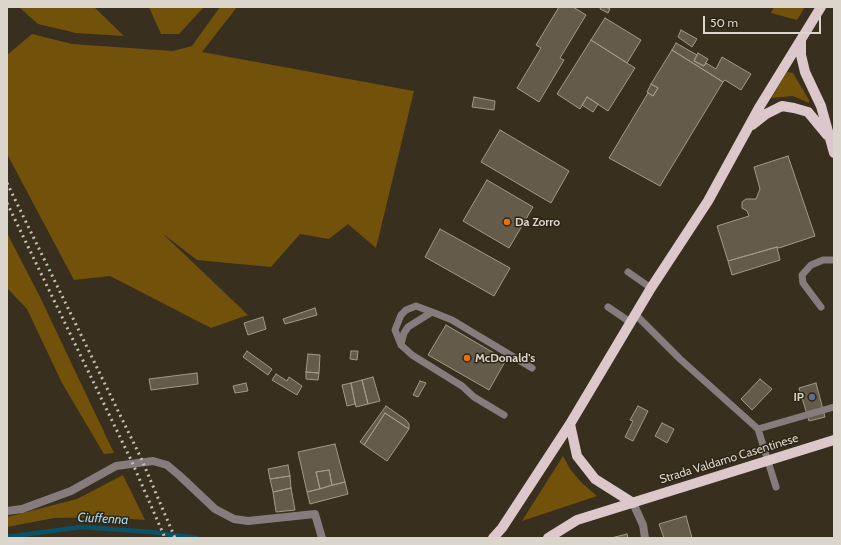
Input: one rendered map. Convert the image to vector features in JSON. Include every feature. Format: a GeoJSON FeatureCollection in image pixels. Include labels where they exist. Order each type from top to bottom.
{"type":"FeatureCollection","features":[{"type":"Feature","properties":{"kind":"main road"},"geometry":{"type":"LineString","coordinates":[[493,538],[502,528],[570,424],[651,288],[708,201],[760,106],[821,7]]}},
{"type":"Feature","properties":{"kind":"main road"},"geometry":{"type":"LineString","coordinates":[[801,40],[801,56],[805,72],[821,106],[828,136],[834,153]]}},
{"type":"Feature","properties":{"kind":"main road"},"geometry":{"type":"LineString","coordinates":[[749,127],[766,114],[782,106],[808,112],[828,136]]}},
{"type":"Feature","properties":{"kind":"main road"},"geometry":{"type":"LineString","coordinates":[[570,424],[577,456],[595,479],[633,503]]}},
{"type":"Feature","properties":{"kind":"main road","name":"Strada Valdarno Casentinese"},"geometry":{"type":"LineString","coordinates":[[548,538],[577,520],[834,440]]}},
{"type":"Feature","properties":{"kind":"street"},"geometry":{"type":"LineString","coordinates":[[7,511],[22,509],[70,491],[116,466],[153,461],[167,465],[215,509],[234,519],[248,521],[315,514],[322,538]]}},
{"type":"Feature","properties":{"kind":"street"},"geometry":{"type":"LineString","coordinates":[[633,503],[643,524],[645,538]]}},
{"type":"Feature","properties":{"kind":"lane"},"geometry":{"type":"LineString","coordinates":[[821,307],[803,283],[802,275],[811,266],[823,260],[834,260]]}},
{"type":"Feature","properties":{"kind":"lane"},"geometry":{"type":"LineString","coordinates":[[628,272],[651,288]]}},
{"type":"Feature","properties":{"kind":"lane"},"geometry":{"type":"LineString","coordinates":[[504,415],[474,397],[462,386],[412,355],[401,345],[395,330],[401,315],[406,310],[416,306],[452,320],[532,368]]}},
{"type":"Feature","properties":{"kind":"lane"},"geometry":{"type":"LineString","coordinates":[[608,307],[633,318],[758,429],[776,486]]}},
{"type":"Feature","properties":{"kind":"lane"},"geometry":{"type":"LineString","coordinates":[[401,345],[408,327],[432,312]]}},
{"type":"Feature","properties":{"kind":"lane"},"geometry":{"type":"LineString","coordinates":[[758,429],[834,408]]}},
{"type":"Feature","properties":{"kind":"shaded area"},"geometry":{"type":"Polygon","coordinates":[[[19,7],[94,7],[124,36],[76,33],[38,24],[19,7]]]}},
{"type":"Feature","properties":{"kind":"shaded area"},"geometry":{"type":"Polygon","coordinates":[[[149,7],[204,7],[179,34],[161,34],[149,7]]]}},
{"type":"Feature","properties":{"kind":"shaded area"},"geometry":{"type":"Polygon","coordinates":[[[220,7],[237,7],[202,52],[414,91],[376,248],[348,224],[329,239],[300,234],[271,267],[197,260],[162,233],[248,315],[211,328],[110,276],[74,280],[7,154],[7,55],[32,34],[72,44],[173,51],[192,46],[220,7]]]}},
{"type":"Feature","properties":{"kind":"shaded area"},"geometry":{"type":"Polygon","coordinates":[[[774,7],[805,7],[797,20],[771,13],[774,7]]]}},
{"type":"Feature","properties":{"kind":"shaded area"},"geometry":{"type":"Polygon","coordinates":[[[787,72],[793,73],[809,100],[809,103],[793,96],[771,98],[787,72]]]}},
{"type":"Feature","properties":{"kind":"shaded area"},"geometry":{"type":"Polygon","coordinates":[[[7,233],[40,297],[114,453],[104,454],[62,383],[27,309],[7,288],[7,233]]]}},
{"type":"Feature","properties":{"kind":"shaded area"},"geometry":{"type":"Polygon","coordinates":[[[563,456],[570,469],[581,482],[597,496],[522,521],[563,456]]]}},
{"type":"Feature","properties":{"kind":"shaded area"},"geometry":{"type":"Polygon","coordinates":[[[123,475],[145,520],[108,517],[54,518],[7,527],[7,517],[77,499],[123,475]]]}},
{"type":"Feature","properties":{"kind":"building"},"geometry":{"type":"Polygon","coordinates":[[[559,7],[573,7],[586,15],[560,58],[564,60],[539,102],[517,88],[541,48],[536,45],[559,7]]]}},
{"type":"Feature","properties":{"kind":"building"},"geometry":{"type":"Polygon","coordinates":[[[601,7],[610,9],[608,13],[600,9],[601,7]]]}},
{"type":"Feature","properties":{"kind":"building"},"geometry":{"type":"Polygon","coordinates":[[[605,18],[641,40],[627,63],[591,40],[605,18]]]}},
{"type":"Feature","properties":{"kind":"building"},"geometry":{"type":"Polygon","coordinates":[[[681,30],[697,39],[692,47],[678,37],[681,30]]]}},
{"type":"Feature","properties":{"kind":"building"},"geometry":{"type":"Polygon","coordinates":[[[591,40],[635,68],[608,111],[587,97],[580,109],[557,94],[591,40]]]}},
{"type":"Feature","properties":{"kind":"building"},"geometry":{"type":"Polygon","coordinates":[[[676,43],[697,55],[694,61],[704,66],[706,63],[716,69],[722,57],[751,74],[741,90],[725,80],[723,82],[672,50],[676,43]]]}},
{"type":"Feature","properties":{"kind":"building"},"geometry":{"type":"Polygon","coordinates":[[[672,50],[723,82],[660,186],[609,158],[648,93],[653,96],[658,88],[651,84],[672,50]]]}},
{"type":"Feature","properties":{"kind":"building"},"geometry":{"type":"Polygon","coordinates":[[[698,53],[708,59],[704,66],[694,61],[698,53]]]}},
{"type":"Feature","properties":{"kind":"building"},"geometry":{"type":"Polygon","coordinates":[[[651,84],[658,88],[653,96],[647,92],[651,84]]]}},
{"type":"Feature","properties":{"kind":"building"},"geometry":{"type":"Polygon","coordinates":[[[474,97],[495,101],[494,110],[472,107],[474,97]]]}},
{"type":"Feature","properties":{"kind":"building"},"geometry":{"type":"Polygon","coordinates":[[[587,97],[598,104],[593,112],[582,105],[587,97]]]}},
{"type":"Feature","properties":{"kind":"building"},"geometry":{"type":"Polygon","coordinates":[[[500,130],[569,171],[551,203],[481,162],[500,130]]]}},
{"type":"Feature","properties":{"kind":"building"},"geometry":{"type":"Polygon","coordinates":[[[788,156],[815,236],[779,248],[777,247],[728,261],[717,226],[749,216],[747,211],[742,208],[742,202],[746,199],[756,199],[760,189],[754,167],[788,156]]]}},
{"type":"Feature","properties":{"kind":"building"},"geometry":{"type":"Polygon","coordinates":[[[487,180],[533,207],[509,248],[463,221],[487,180]]]}},
{"type":"Feature","properties":{"kind":"building"},"geometry":{"type":"Polygon","coordinates":[[[440,229],[510,268],[494,296],[425,257],[440,229]]]}},
{"type":"Feature","properties":{"kind":"building"},"geometry":{"type":"Polygon","coordinates":[[[777,247],[780,260],[732,275],[728,261],[777,247]]]}},
{"type":"Feature","properties":{"kind":"building"},"geometry":{"type":"Polygon","coordinates":[[[315,308],[317,315],[285,324],[283,319],[315,308]]]}},
{"type":"Feature","properties":{"kind":"building"},"geometry":{"type":"Polygon","coordinates":[[[263,317],[266,329],[248,335],[244,323],[263,317]]]}},
{"type":"Feature","properties":{"kind":"building","name":"McDonald's"},"geometry":{"type":"Polygon","coordinates":[[[446,325],[506,360],[489,390],[428,355],[446,325]]]}},
{"type":"Feature","properties":{"kind":"building"},"geometry":{"type":"Polygon","coordinates":[[[247,351],[272,369],[268,375],[243,357],[247,351]]]}},
{"type":"Feature","properties":{"kind":"building"},"geometry":{"type":"Polygon","coordinates":[[[351,351],[358,351],[357,360],[350,359],[351,351]]]}},
{"type":"Feature","properties":{"kind":"building"},"geometry":{"type":"Polygon","coordinates":[[[308,354],[320,355],[319,373],[306,372],[308,354]]]}},
{"type":"Feature","properties":{"kind":"building"},"geometry":{"type":"Polygon","coordinates":[[[306,372],[319,373],[318,380],[306,379],[306,372]]]}},
{"type":"Feature","properties":{"kind":"building"},"geometry":{"type":"Polygon","coordinates":[[[197,373],[198,384],[151,390],[149,379],[197,373]]]}},
{"type":"Feature","properties":{"kind":"building"},"geometry":{"type":"Polygon","coordinates":[[[276,374],[287,381],[289,377],[302,386],[297,395],[272,380],[276,374]]]}},
{"type":"Feature","properties":{"kind":"building"},"geometry":{"type":"Polygon","coordinates":[[[373,377],[380,401],[368,404],[362,380],[373,377]]]}},
{"type":"Feature","properties":{"kind":"building"},"geometry":{"type":"Polygon","coordinates":[[[760,379],[772,389],[752,410],[741,399],[760,379]]]}},
{"type":"Feature","properties":{"kind":"building"},"geometry":{"type":"Polygon","coordinates":[[[362,380],[368,404],[356,407],[351,383],[362,380]]]}},
{"type":"Feature","properties":{"kind":"building"},"geometry":{"type":"Polygon","coordinates":[[[420,381],[426,383],[418,397],[413,395],[420,381]]]}},
{"type":"Feature","properties":{"kind":"building"},"geometry":{"type":"Polygon","coordinates":[[[246,383],[248,391],[235,393],[233,386],[246,383]]]}},
{"type":"Feature","properties":{"kind":"building"},"geometry":{"type":"Polygon","coordinates":[[[351,383],[355,404],[347,406],[342,385],[351,383]]]}},
{"type":"Feature","properties":{"kind":"building"},"geometry":{"type":"Polygon","coordinates":[[[816,383],[825,417],[809,421],[799,388],[816,383]]]}},
{"type":"Feature","properties":{"kind":"building"},"geometry":{"type":"Polygon","coordinates":[[[386,406],[406,420],[409,424],[409,429],[385,413],[364,445],[360,442],[386,406]]]}},
{"type":"Feature","properties":{"kind":"building"},"geometry":{"type":"Polygon","coordinates":[[[638,406],[648,411],[633,441],[625,437],[633,421],[630,420],[638,406]]]}},
{"type":"Feature","properties":{"kind":"building"},"geometry":{"type":"Polygon","coordinates":[[[385,413],[409,429],[387,461],[364,445],[385,413]]]}},
{"type":"Feature","properties":{"kind":"building"},"geometry":{"type":"Polygon","coordinates":[[[662,423],[674,429],[667,443],[655,436],[662,423]]]}},
{"type":"Feature","properties":{"kind":"building"},"geometry":{"type":"Polygon","coordinates":[[[335,444],[345,482],[332,485],[329,470],[316,472],[320,489],[307,492],[298,452],[335,444]]]}},
{"type":"Feature","properties":{"kind":"building"},"geometry":{"type":"Polygon","coordinates":[[[288,465],[290,476],[270,479],[268,469],[288,465]]]}},
{"type":"Feature","properties":{"kind":"building"},"geometry":{"type":"Polygon","coordinates":[[[329,470],[332,485],[320,489],[316,472],[329,470]]]}},
{"type":"Feature","properties":{"kind":"building"},"geometry":{"type":"Polygon","coordinates":[[[290,476],[291,488],[273,492],[270,479],[290,476]]]}},
{"type":"Feature","properties":{"kind":"building"},"geometry":{"type":"Polygon","coordinates":[[[345,482],[348,494],[310,504],[307,492],[345,482]]]}},
{"type":"Feature","properties":{"kind":"building"},"geometry":{"type":"Polygon","coordinates":[[[291,488],[295,510],[276,512],[273,492],[291,488]]]}},
{"type":"Feature","properties":{"kind":"building"},"geometry":{"type":"Polygon","coordinates":[[[686,516],[692,538],[664,538],[659,524],[686,516]]]}},
{"type":"Feature","properties":{"kind":"building"},"geometry":{"type":"Polygon","coordinates":[[[627,534],[628,538],[611,538],[627,534]]]}},
{"type":"Feature","properties":{"kind":"waterway","name":"Ciuffenna"},"geometry":{"type":"LineString","coordinates":[[7,537],[81,527],[151,532],[197,538]]}},
{"type":"Feature","properties":{"kind":"railway"},"geometry":{"type":"LineString","coordinates":[[7,183],[141,458],[175,538]]}},
{"type":"Feature","properties":{"kind":"railway"},"geometry":{"type":"LineString","coordinates":[[7,203],[132,462],[165,538]]}},
{"type":"Feature","properties":{"kind":"place","name":"Da Zorro"},"geometry":{"type":"Point","coordinates":[507,222]}},
{"type":"Feature","properties":{"kind":"place","name":"McDonald's"},"geometry":{"type":"Point","coordinates":[467,358]}},
{"type":"Feature","properties":{"kind":"place","name":"IP"},"geometry":{"type":"Point","coordinates":[812,397]}}]}
